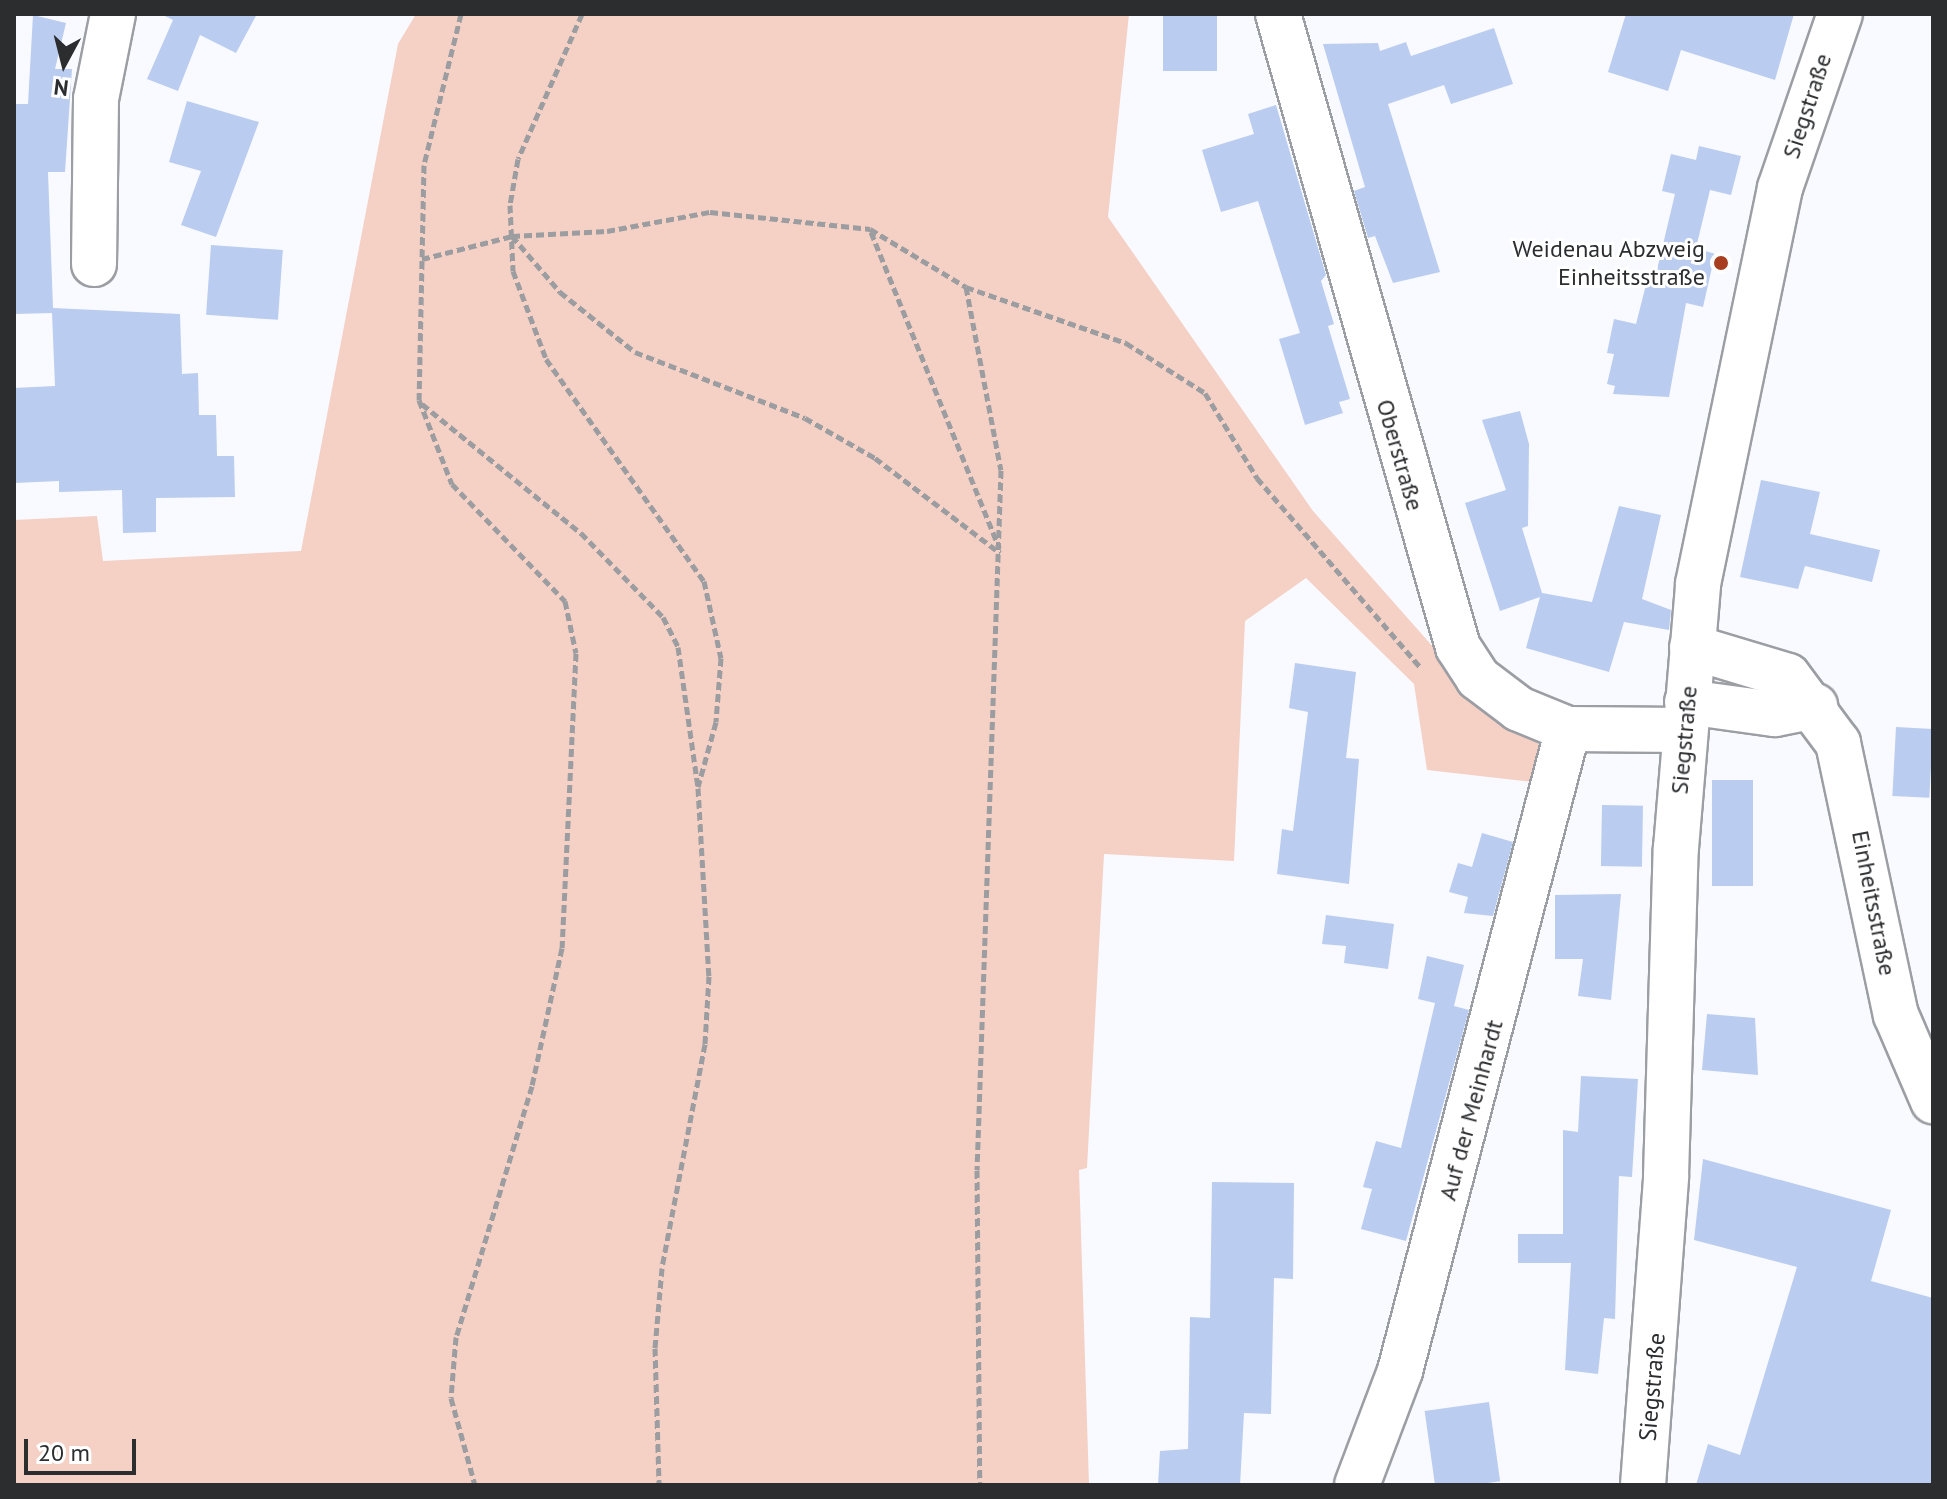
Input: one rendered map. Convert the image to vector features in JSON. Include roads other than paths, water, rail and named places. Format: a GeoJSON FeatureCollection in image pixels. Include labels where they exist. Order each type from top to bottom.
{"type":"FeatureCollection","features":[{"type":"Feature","properties":{"kind":"street"},"geometry":{"type":"LineString","coordinates":[[94,264],[96,99],[113,14]]}},
{"type":"Feature","properties":{"kind":"street","name":"Oberstraße"},"geometry":{"type":"LineString","coordinates":[[1278,14],[1458,647],[1478,678],[1519,709],[1568,729],[1686,716]]}},
{"type":"Feature","properties":{"kind":"street","name":"Siegstraße"},"geometry":{"type":"LineString","coordinates":[[1643,1485],[1661,1276],[1686,716],[1692,647],[1752,306],[1780,188],[1840,14]]}},
{"type":"Feature","properties":{"kind":"street","name":"Einheitsstraße"},"geometry":{"type":"LineString","coordinates":[[1692,647],[1788,676],[1815,706],[1849,774],[1896,1015],[1933,1101]]}},
{"type":"Feature","properties":{"kind":"street"},"geometry":{"type":"LineString","coordinates":[[1686,716],[1775,714],[1815,706]]}},
{"type":"Feature","properties":{"kind":"street","name":"Auf der Meinhardt"},"geometry":{"type":"LineString","coordinates":[[1357,1485],[1400,1371],[1568,729]]}},
{"type":"Feature","properties":{"kind":"place","name":"Weidenau Abzweig Einheitsstraße"},"geometry":{"type":"Point","coordinates":[1721,263]}}]}
